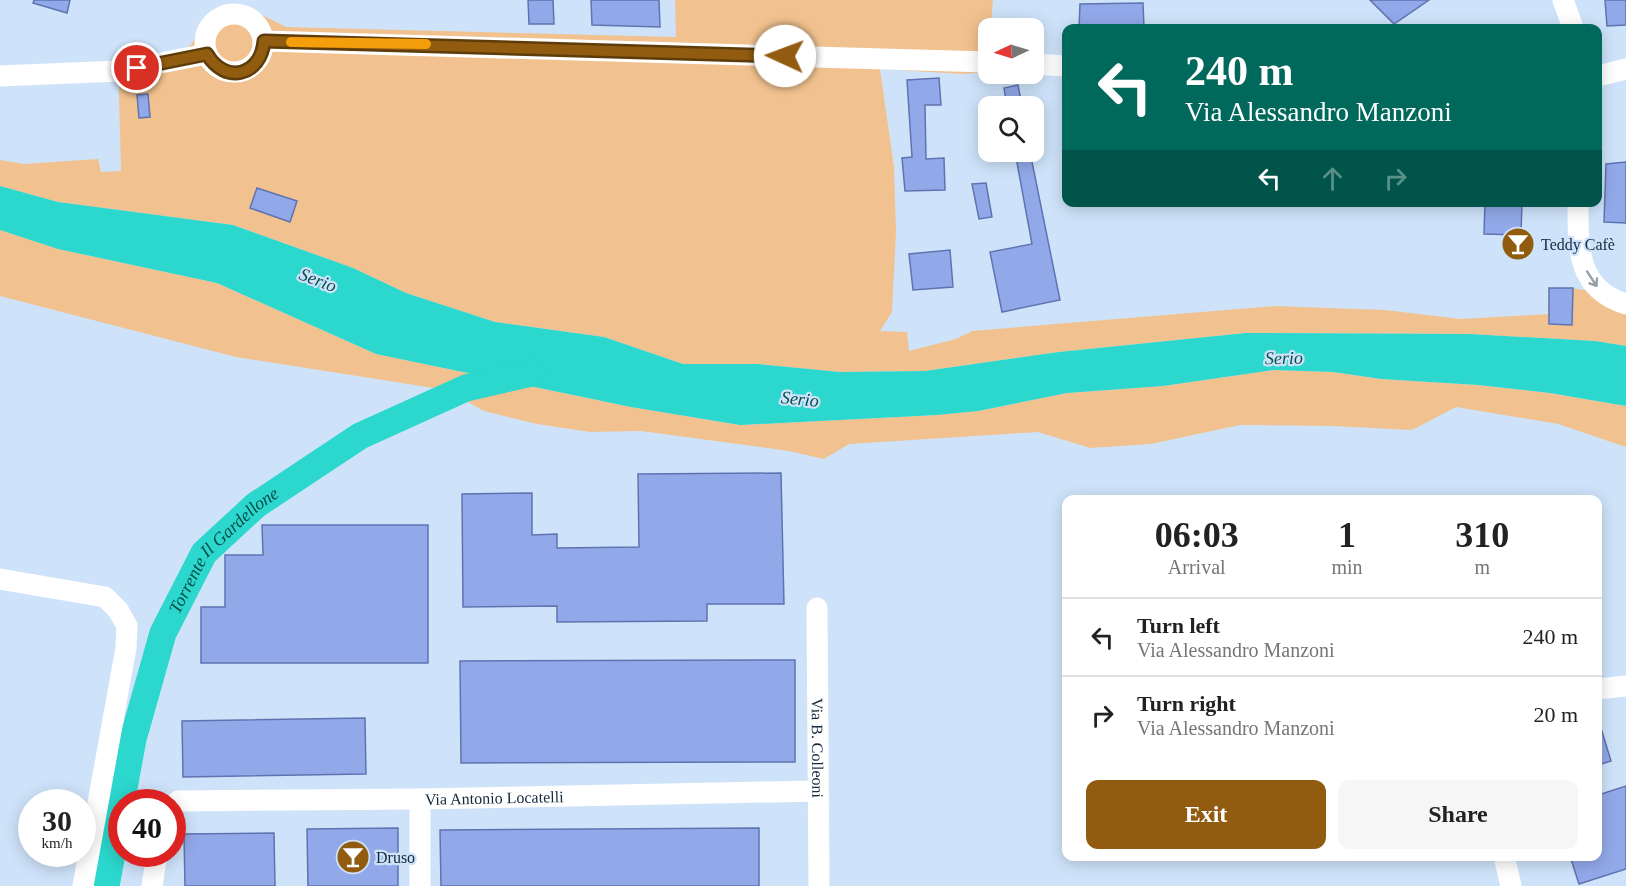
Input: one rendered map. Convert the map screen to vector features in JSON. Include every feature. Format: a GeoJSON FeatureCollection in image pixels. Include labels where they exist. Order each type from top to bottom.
{"type":"FeatureCollection","features":[{"type":"Feature","properties":{"kind":"street"},"geometry":{"type":"LineString","coordinates":[[1563,0],[1572,24]]}},
{"type":"Feature","properties":{"kind":"street"},"geometry":{"type":"LineString","coordinates":[[242,7],[260,29],[264,41],[263,50],[254,66],[237,73],[219,68],[207,54],[205,38],[212,24],[242,7]]}},
{"type":"Feature","properties":{"kind":"street"},"geometry":{"type":"LineString","coordinates":[[264,41],[978,62]]}},
{"type":"Feature","properties":{"kind":"street"},"geometry":{"type":"LineString","coordinates":[[0,76],[119,71],[207,54]]}},
{"type":"Feature","properties":{"kind":"street"},"geometry":{"type":"LineString","coordinates":[[1044,65],[1062,66]]}},
{"type":"Feature","properties":{"kind":"street"},"geometry":{"type":"LineString","coordinates":[[1602,67],[1626,68]]}},
{"type":"Feature","properties":{"kind":"street"},"geometry":{"type":"LineString","coordinates":[[1602,75],[1626,68]]}},
{"type":"Feature","properties":{"kind":"street"},"geometry":{"type":"LineString","coordinates":[[1578,207],[1578,246],[1590,279],[1612,300],[1626,304]]}},
{"type":"Feature","properties":{"kind":"street"},"geometry":{"type":"LineString","coordinates":[[0,579],[105,597],[118,609],[127,626],[126,648],[83,886]]}},
{"type":"Feature","properties":{"kind":"street","name":"Via B. Colleoni"},"geometry":{"type":"LineString","coordinates":[[817,608],[819,886]]}},
{"type":"Feature","properties":{"kind":"street"},"geometry":{"type":"LineString","coordinates":[[1602,689],[1626,686]]}},
{"type":"Feature","properties":{"kind":"street","name":"Via Antonio Locatelli"},"geometry":{"type":"LineString","coordinates":[[186,801],[818,791]]}},
{"type":"Feature","properties":{"kind":"street"},"geometry":{"type":"LineString","coordinates":[[420,799],[420,886]]}},
{"type":"Feature","properties":{"kind":"street"},"geometry":{"type":"LineString","coordinates":[[1505,861],[1511,886]]}},
{"type":"Feature","properties":{"kind":"street"},"geometry":{"type":"LineString","coordinates":[[152,886],[156,867]]}},
{"type":"Feature","properties":{"kind":"shaded area"},"geometry":{"type":"Polygon","coordinates":[[[675,0],[993,0],[992,18],[978,18],[978,73],[880,69],[894,167],[896,232],[892,312],[880,331],[907,332],[909,351],[956,339],[972,331],[1275,306],[1385,310],[1461,319],[1548,314],[1549,288],[1573,288],[1626,298],[1626,346],[1595,341],[1469,334],[1246,333],[1059,352],[925,371],[840,372],[758,364],[683,364],[604,337],[495,322],[406,293],[353,268],[233,225],[58,202],[0,186],[0,160],[24,164],[98,159],[101,172],[121,171],[118,58],[170,56],[191,45],[213,9],[248,8],[286,27],[676,37],[675,0]]]}},
{"type":"Feature","properties":{"kind":"shaded area"},"geometry":{"type":"Polygon","coordinates":[[[0,230],[58,249],[217,283],[376,354],[631,407],[740,425],[978,411],[1067,393],[1163,386],[1274,370],[1333,372],[1381,379],[1478,385],[1550,393],[1626,406],[1626,447],[1558,424],[1456,407],[1412,430],[1240,425],[1151,444],[1090,448],[1038,432],[849,444],[824,459],[789,451],[641,431],[590,432],[537,424],[484,411],[446,390],[236,357],[0,296],[0,230]]]}},
{"type":"Feature","properties":{"kind":"water","name":"Serio"},"geometry":{"type":"Polygon","coordinates":[[[0,186],[58,202],[233,225],[353,268],[406,293],[495,322],[604,337],[683,364],[758,364],[840,372],[925,371],[1059,352],[1246,333],[1469,334],[1595,341],[1626,346],[1626,406],[1550,393],[1478,385],[1381,379],[1333,372],[1274,370],[1163,386],[1067,393],[978,411],[740,425],[631,407],[376,354],[217,283],[58,249],[0,230],[0,186]]]}},
{"type":"Feature","properties":{"kind":"building"},"geometry":{"type":"Polygon","coordinates":[[[34,0],[70,0],[67,13],[33,3],[34,0]]]}},
{"type":"Feature","properties":{"kind":"building"},"geometry":{"type":"Polygon","coordinates":[[[528,0],[553,0],[554,24],[529,24],[528,0]]]}},
{"type":"Feature","properties":{"kind":"building"},"geometry":{"type":"Polygon","coordinates":[[[591,0],[659,0],[660,27],[592,25],[591,0]]]}},
{"type":"Feature","properties":{"kind":"building"},"geometry":{"type":"Polygon","coordinates":[[[1370,0],[1429,0],[1394,24],[1370,0]]]}},
{"type":"Feature","properties":{"kind":"building"},"geometry":{"type":"Polygon","coordinates":[[[1605,0],[1626,0],[1626,25],[1607,26],[1605,0]]]}},
{"type":"Feature","properties":{"kind":"building"},"geometry":{"type":"Polygon","coordinates":[[[1143,3],[1144,24],[1079,24],[1080,4],[1143,3]]]}},
{"type":"Feature","properties":{"kind":"building"},"geometry":{"type":"Polygon","coordinates":[[[939,78],[941,105],[925,105],[926,159],[944,158],[945,190],[905,191],[902,158],[912,157],[907,80],[939,78]]]}},
{"type":"Feature","properties":{"kind":"building"},"geometry":{"type":"Polygon","coordinates":[[[1018,85],[1020,96],[1005,96],[1004,88],[1018,85]]]}},
{"type":"Feature","properties":{"kind":"building"},"geometry":{"type":"Polygon","coordinates":[[[148,94],[150,117],[139,118],[137,95],[148,94]]]}},
{"type":"Feature","properties":{"kind":"building"},"geometry":{"type":"Polygon","coordinates":[[[1017,162],[1032,162],[1060,300],[1002,312],[990,252],[1032,244],[1017,162]]]}},
{"type":"Feature","properties":{"kind":"building"},"geometry":{"type":"Polygon","coordinates":[[[1626,162],[1626,223],[1604,222],[1606,164],[1626,162]]]}},
{"type":"Feature","properties":{"kind":"building"},"geometry":{"type":"Polygon","coordinates":[[[986,183],[992,217],[979,219],[972,184],[986,183]]]}},
{"type":"Feature","properties":{"kind":"building"},"geometry":{"type":"Polygon","coordinates":[[[257,188],[297,201],[290,222],[250,208],[257,188]]]}},
{"type":"Feature","properties":{"kind":"building"},"geometry":{"type":"Polygon","coordinates":[[[1485,207],[1522,207],[1521,235],[1484,234],[1485,207]]]}},
{"type":"Feature","properties":{"kind":"building"},"geometry":{"type":"Polygon","coordinates":[[[950,250],[953,287],[913,290],[909,254],[950,250]]]}},
{"type":"Feature","properties":{"kind":"building"},"geometry":{"type":"Polygon","coordinates":[[[1549,288],[1573,288],[1572,325],[1549,324],[1549,288]]]}},
{"type":"Feature","properties":{"kind":"building"},"geometry":{"type":"Polygon","coordinates":[[[781,473],[784,604],[707,604],[707,621],[557,622],[557,606],[463,607],[462,494],[532,493],[532,535],[557,534],[557,548],[639,547],[638,474],[781,473]]]}},
{"type":"Feature","properties":{"kind":"building"},"geometry":{"type":"Polygon","coordinates":[[[262,525],[428,525],[428,663],[201,663],[201,607],[225,607],[225,555],[263,555],[262,525]]]}},
{"type":"Feature","properties":{"kind":"building"},"geometry":{"type":"Polygon","coordinates":[[[795,660],[795,762],[461,763],[460,661],[795,660]]]}},
{"type":"Feature","properties":{"kind":"building"},"geometry":{"type":"Polygon","coordinates":[[[365,718],[366,774],[183,777],[182,721],[365,718]]]}},
{"type":"Feature","properties":{"kind":"building"},"geometry":{"type":"Polygon","coordinates":[[[1602,732],[1611,761],[1602,764],[1602,732]]]}},
{"type":"Feature","properties":{"kind":"building"},"geometry":{"type":"Polygon","coordinates":[[[1626,786],[1626,869],[1579,884],[1572,861],[1602,861],[1602,794],[1626,786]]]}},
{"type":"Feature","properties":{"kind":"building","name":"Druso"},"geometry":{"type":"Polygon","coordinates":[[[398,828],[398,886],[308,886],[307,829],[398,828]]]}},
{"type":"Feature","properties":{"kind":"building"},"geometry":{"type":"Polygon","coordinates":[[[759,828],[759,886],[441,886],[440,830],[759,828]]]}},
{"type":"Feature","properties":{"kind":"building"},"geometry":{"type":"Polygon","coordinates":[[[274,833],[275,886],[185,886],[186,834],[274,833]]]}},
{"type":"Feature","properties":{"kind":"waterway","name":"Torrente Il Gardellone"},"geometry":{"type":"LineString","coordinates":[[106,886],[133,739],[163,633],[204,553],[256,505],[360,436],[466,388],[531,373]]}},
{"type":"Feature","properties":{"kind":"slow traffic"},"geometry":{"type":"LineString","coordinates":[[291,42],[426,44]]}},
{"type":"Feature","properties":{"kind":"place","name":"Teddy Cafè"},"geometry":{"type":"Point","coordinates":[1518,244]}},
{"type":"Feature","properties":{"kind":"place","name":"Druso"},"geometry":{"type":"Point","coordinates":[353,857]}},
{"type":"Feature","properties":{"kind":"route"},"geometry":{"type":"LineString","coordinates":[[137,68],[207,54],[219,68],[237,73],[246,71],[260,59],[264,41],[785,56]]}}]}
